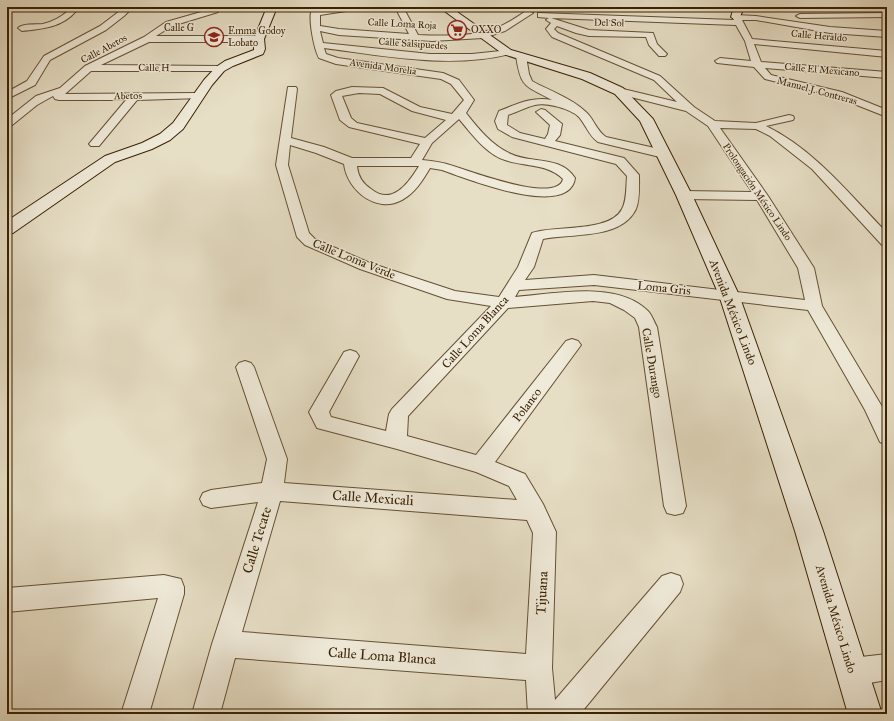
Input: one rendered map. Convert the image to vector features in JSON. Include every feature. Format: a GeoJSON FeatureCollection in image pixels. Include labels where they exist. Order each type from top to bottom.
{"type":"FeatureCollection","features":[{"type":"Feature","properties":{"kind":"street"},"geometry":{"type":"LineString","coordinates":[[22,28],[40,27],[53,24],[72,11],[71,8],[63,7]]}},
{"type":"Feature","properties":{"kind":"street"},"geometry":{"type":"LineString","coordinates":[[7,96],[31,83],[47,58],[111,24],[129,7]]}},
{"type":"Feature","properties":{"kind":"street"},"geometry":{"type":"LineString","coordinates":[[7,229],[110,159],[127,154],[162,138],[177,127],[198,96],[220,69],[259,52],[259,39],[272,7]]}},
{"type":"Feature","properties":{"kind":"street"},"geometry":{"type":"LineString","coordinates":[[318,45],[316,28],[317,10],[359,7]]}},
{"type":"Feature","properties":{"kind":"street"},"geometry":{"type":"LineString","coordinates":[[399,7],[415,37]]}},
{"type":"Feature","properties":{"kind":"street","name":"Avenida México Lindo"},"geometry":{"type":"LineString","coordinates":[[444,7],[507,52],[586,76],[619,90],[646,119],[684,195],[729,294],[809,531],[864,714]]}},
{"type":"Feature","properties":{"kind":"street"},"geometry":{"type":"LineString","coordinates":[[520,7],[529,13]]}},
{"type":"Feature","properties":{"kind":"street"},"geometry":{"type":"LineString","coordinates":[[739,7],[738,20],[749,41],[757,64]]}},
{"type":"Feature","properties":{"kind":"street","name":"Calle Abetos"},"geometry":{"type":"LineString","coordinates":[[61,93],[88,68],[146,39],[169,24],[215,10]]}},
{"type":"Feature","properties":{"kind":"street","name":"Calle Loma Roja"},"geometry":{"type":"LineString","coordinates":[[316,28],[339,32],[432,38],[483,35],[502,29],[529,13]]}},
{"type":"Feature","properties":{"kind":"street","name":"Del Sol"},"geometry":{"type":"LineString","coordinates":[[529,13],[634,20],[738,20],[756,18]]}},
{"type":"Feature","properties":{"kind":"street","name":"Del Sol"},"geometry":{"type":"LineString","coordinates":[[541,15],[555,23],[588,33],[650,35],[654,32],[653,30],[634,20]]}},
{"type":"Feature","properties":{"kind":"street"},"geometry":{"type":"LineString","coordinates":[[756,18],[887,16]]}},
{"type":"Feature","properties":{"kind":"street"},"geometry":{"type":"LineString","coordinates":[[756,18],[830,30],[887,34]]}},
{"type":"Feature","properties":{"kind":"street","name":"Prolongación México Lindo"},"geometry":{"type":"LineString","coordinates":[[555,23],[550,30],[555,36],[657,78],[690,109],[712,124],[761,196],[806,268],[814,306],[875,410],[887,437]]}},
{"type":"Feature","properties":{"kind":"street"},"geometry":{"type":"LineString","coordinates":[[650,35],[653,45],[662,54]]}},
{"type":"Feature","properties":{"kind":"street"},"geometry":{"type":"LineString","coordinates":[[396,55],[420,50],[427,45],[432,38]]}},
{"type":"Feature","properties":{"kind":"street","name":"Calle G"},"geometry":{"type":"LineString","coordinates":[[146,39],[259,39]]}},
{"type":"Feature","properties":{"kind":"street","name":"Calle Heraldo"},"geometry":{"type":"LineString","coordinates":[[749,41],[887,54]]}},
{"type":"Feature","properties":{"kind":"street","name":"Calle Salsipuedes"},"geometry":{"type":"LineString","coordinates":[[318,45],[396,55],[436,58],[469,58],[507,52]]}},
{"type":"Feature","properties":{"kind":"street","name":"Avenida Morelia"},"geometry":{"type":"LineString","coordinates":[[318,45],[322,56],[336,61],[451,78],[456,82],[469,100],[456,116],[427,142],[412,186],[395,198],[386,200],[370,196],[352,176],[350,162]]}},
{"type":"Feature","properties":{"kind":"street"},"geometry":{"type":"LineString","coordinates":[[521,56],[524,74],[528,83],[575,108],[584,116],[598,137],[602,140],[664,154]]}},
{"type":"Feature","properties":{"kind":"street","name":"Calle El Mexicano"},"geometry":{"type":"LineString","coordinates":[[720,61],[887,75]]}},
{"type":"Feature","properties":{"kind":"street","name":"Manuel J. Contreras"},"geometry":{"type":"LineString","coordinates":[[757,64],[768,77],[838,94],[887,114]]}},
{"type":"Feature","properties":{"kind":"street","name":"Calle H"},"geometry":{"type":"LineString","coordinates":[[88,68],[220,69]]}},
{"type":"Feature","properties":{"kind":"street","name":"Calle Loma Verde"},"geometry":{"type":"LineString","coordinates":[[292,89],[282,165],[302,234],[310,242],[365,266],[453,296],[503,303]]}},
{"type":"Feature","properties":{"kind":"street"},"geometry":{"type":"LineString","coordinates":[[619,90],[690,109]]}},
{"type":"Feature","properties":{"kind":"street"},"geometry":{"type":"LineString","coordinates":[[7,124],[44,96],[54,91],[61,93]]}},
{"type":"Feature","properties":{"kind":"street"},"geometry":{"type":"LineString","coordinates":[[286,140],[350,162],[421,163],[444,166],[507,188],[551,193],[563,189],[568,184],[569,178],[564,171],[555,166],[510,158],[498,153],[456,116],[416,109],[383,91],[344,91],[336,95],[346,120],[353,125],[427,142]]}},
{"type":"Feature","properties":{"kind":"street","name":"Abetos"},"geometry":{"type":"LineString","coordinates":[[61,93],[134,96],[198,96]]}},
{"type":"Feature","properties":{"kind":"street"},"geometry":{"type":"LineString","coordinates":[[95,144],[134,96]]}},
{"type":"Feature","properties":{"kind":"street","name":"Calle Loma Blanca"},"geometry":{"type":"LineString","coordinates":[[397,441],[396,431],[399,414],[503,303],[526,266],[537,236],[543,234],[590,230],[616,224],[629,209],[633,175],[620,161],[509,132],[502,127],[500,120],[503,113],[532,102],[542,101],[575,108]]}},
{"type":"Feature","properties":{"kind":"street"},"geometry":{"type":"LineString","coordinates":[[541,112],[556,124],[554,135],[548,142]]}},
{"type":"Feature","properties":{"kind":"street"},"geometry":{"type":"LineString","coordinates":[[758,126],[763,123],[789,118]]}},
{"type":"Feature","properties":{"kind":"street"},"geometry":{"type":"LineString","coordinates":[[712,124],[758,126],[774,134],[816,166],[887,242]]}},
{"type":"Feature","properties":{"kind":"street"},"geometry":{"type":"LineString","coordinates":[[7,240],[123,160],[127,154]]}},
{"type":"Feature","properties":{"kind":"street"},"geometry":{"type":"LineString","coordinates":[[684,195],[761,196]]}},
{"type":"Feature","properties":{"kind":"street","name":"Loma Gris"},"geometry":{"type":"LineString","coordinates":[[514,286],[594,280],[729,294],[814,306]]}},
{"type":"Feature","properties":{"kind":"street","name":"Calle Durango"},"geometry":{"type":"LineString","coordinates":[[503,303],[593,296],[614,298],[630,306],[642,315],[648,327],[675,506]]}},
{"type":"Feature","properties":{"kind":"street","name":"Polanco"},"geometry":{"type":"LineString","coordinates":[[481,465],[572,345]]}},
{"type":"Feature","properties":{"kind":"street"},"geometry":{"type":"LineString","coordinates":[[350,356],[319,412],[324,423],[397,441],[481,465]]}},
{"type":"Feature","properties":{"kind":"street","name":"Calle Tecate"},"geometry":{"type":"LineString","coordinates":[[206,714],[225,644],[272,491],[277,459],[245,367]]}},
{"type":"Feature","properties":{"kind":"street","name":"Tijuana"},"geometry":{"type":"LineString","coordinates":[[481,465],[517,480],[545,532],[538,668],[542,714]]}},
{"type":"Feature","properties":{"kind":"street","name":"Calle Mexicali"},"geometry":{"type":"LineString","coordinates":[[211,499],[272,491],[535,511]]}},
{"type":"Feature","properties":{"kind":"street"},"geometry":{"type":"LineString","coordinates":[[562,714],[671,584]]}},
{"type":"Feature","properties":{"kind":"street"},"geometry":{"type":"LineString","coordinates":[[7,600],[164,586],[172,587],[172,594],[135,714]]}},
{"type":"Feature","properties":{"kind":"street","name":"Calle Loma Blanca"},"geometry":{"type":"LineString","coordinates":[[225,644],[538,668]]}},
{"type":"Feature","properties":{"kind":"street"},"geometry":{"type":"LineString","coordinates":[[852,672],[887,667]]}},
{"type":"Feature","properties":{"kind":"place","name":"OXXO"},"geometry":{"type":"Point","coordinates":[457,30]}},
{"type":"Feature","properties":{"kind":"place","name":"Emma Godoy Lobato"},"geometry":{"type":"Point","coordinates":[214,37]}}]}
